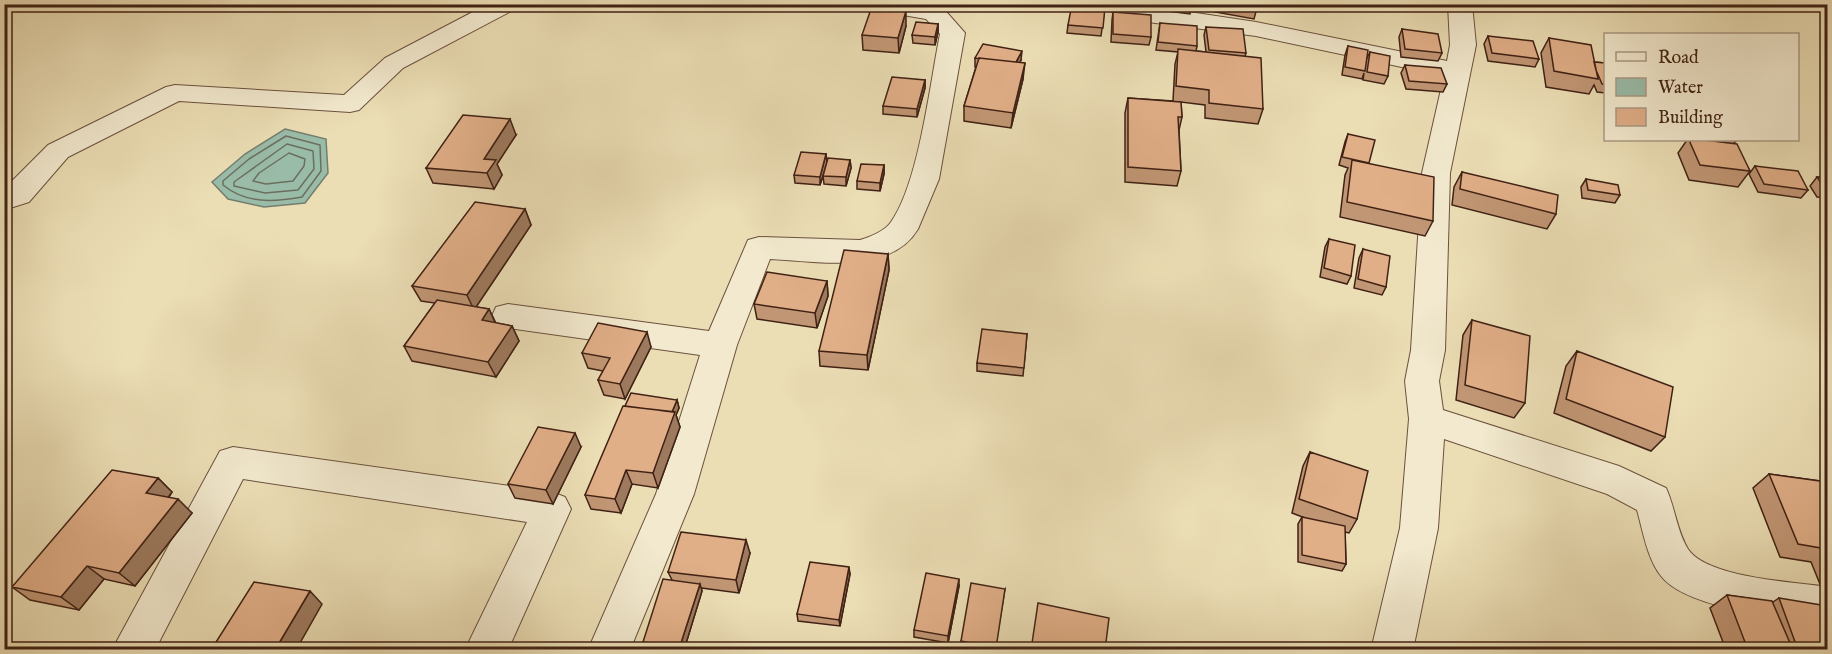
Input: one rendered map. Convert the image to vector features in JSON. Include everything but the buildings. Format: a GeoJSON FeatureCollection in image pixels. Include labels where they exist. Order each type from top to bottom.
{"type":"FeatureCollection","features":[{"type":"Feature","properties":{"kind":"street"},"geometry":{"type":"LineString","coordinates":[[4,200],[20,195],[58,151],[175,93],[350,104],[394,63],[507,4]]}},
{"type":"Feature","properties":{"kind":"street"},"geometry":{"type":"LineString","coordinates":[[609,650],[675,494],[720,345],[759,248],[860,250],[881,245],[903,229],[925,179],[953,33],[934,13],[876,4]]}},
{"type":"Feature","properties":{"kind":"street"},"geometry":{"type":"LineString","coordinates":[[1111,4],[1140,14],[1256,17],[1458,71]]}},
{"type":"Feature","properties":{"kind":"street"},"geometry":{"type":"LineString","coordinates":[[1392,650],[1419,528],[1427,419],[1422,381],[1428,351],[1436,173],[1463,45],[1460,4]]}},
{"type":"Feature","properties":{"kind":"street"},"geometry":{"type":"LineString","coordinates":[[508,316],[720,345]]}},
{"type":"Feature","properties":{"kind":"street"},"geometry":{"type":"LineString","coordinates":[[1427,419],[1618,482],[1653,500],[1675,564],[1700,582],[1729,590],[1827,606]]}},
{"type":"Feature","properties":{"kind":"street"},"geometry":{"type":"LineString","coordinates":[[133,650],[233,462],[552,509],[486,650]]}},
{"type":"Feature","properties":{"kind":"water"},"geometry":{"type":"Polygon","coordinates":[[[285,129],[326,139],[328,173],[305,203],[264,207],[228,199],[212,182],[245,154],[285,129]]]}}]}
